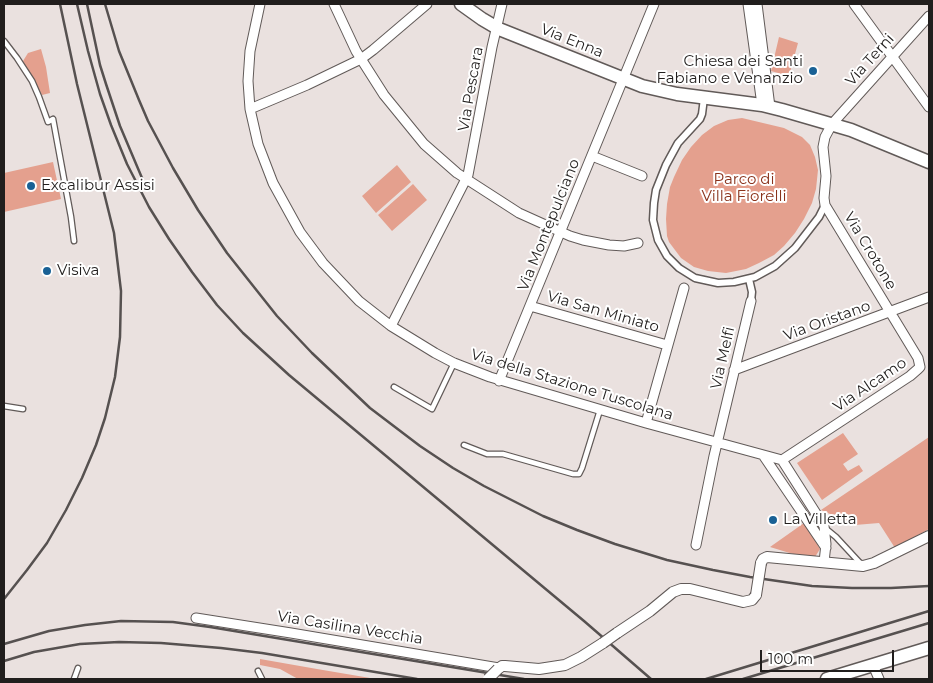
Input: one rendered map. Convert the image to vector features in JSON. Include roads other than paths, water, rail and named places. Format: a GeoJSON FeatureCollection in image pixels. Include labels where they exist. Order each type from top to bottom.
{"type":"FeatureCollection","features":[{"type":"Feature","properties":{"kind":"main road","name":"Via Enna"},"geometry":{"type":"LineString","coordinates":[[461,4],[496,27],[652,89],[766,106],[851,130],[929,162]]}},
{"type":"Feature","properties":{"kind":"main road"},"geometry":{"type":"LineString","coordinates":[[827,679],[929,648]]}},
{"type":"Feature","properties":{"kind":"street","name":"Via della Stazione Tuscolana"},"geometry":{"type":"LineString","coordinates":[[260,4],[253,31],[248,89],[252,121],[258,144],[269,176],[300,232],[317,256],[359,301],[391,326],[435,353],[454,363],[499,381],[782,460]]}},
{"type":"Feature","properties":{"kind":"street"},"geometry":{"type":"LineString","coordinates":[[334,4],[361,59],[384,95],[418,137],[466,180],[519,213],[560,232],[601,244],[616,246],[638,243]]}},
{"type":"Feature","properties":{"kind":"street"},"geometry":{"type":"LineString","coordinates":[[250,108],[361,59],[427,4]]}},
{"type":"Feature","properties":{"kind":"street","name":"Via Pescara"},"geometry":{"type":"LineString","coordinates":[[391,326],[466,180],[502,4]]}},
{"type":"Feature","properties":{"kind":"street","name":"Via Montepulciano"},"geometry":{"type":"LineString","coordinates":[[499,381],[654,4]]}},
{"type":"Feature","properties":{"kind":"street"},"geometry":{"type":"LineString","coordinates":[[748,4],[766,106]]}},
{"type":"Feature","properties":{"kind":"street"},"geometry":{"type":"LineString","coordinates":[[757,4],[766,106]]}},
{"type":"Feature","properties":{"kind":"street"},"geometry":{"type":"LineString","coordinates":[[854,4],[929,107]]}},
{"type":"Feature","properties":{"kind":"street","name":"Via Terni"},"geometry":{"type":"LineString","coordinates":[[832,124],[929,16]]}},
{"type":"Feature","properties":{"kind":"street"},"geometry":{"type":"LineString","coordinates":[[704,98],[700,118],[678,142],[666,165],[656,190],[653,220],[658,240],[667,256],[679,268],[696,278],[708,282],[734,282],[749,279],[768,270],[788,255],[807,233],[825,205],[826,176],[823,147],[825,137],[832,124]]}},
{"type":"Feature","properties":{"kind":"street"},"geometry":{"type":"LineString","coordinates":[[592,156],[642,176]]}},
{"type":"Feature","properties":{"kind":"street","name":"Via Crotone"},"geometry":{"type":"LineString","coordinates":[[825,205],[890,312]]}},
{"type":"Feature","properties":{"kind":"street","name":"Via Melfi"},"geometry":{"type":"LineString","coordinates":[[696,544],[752,292],[749,279]]}},
{"type":"Feature","properties":{"kind":"street"},"geometry":{"type":"LineString","coordinates":[[646,423],[684,288]]}},
{"type":"Feature","properties":{"kind":"street","name":"Via Oristano"},"geometry":{"type":"LineString","coordinates":[[734,370],[929,298]]}},
{"type":"Feature","properties":{"kind":"street","name":"Via San Miniato"},"geometry":{"type":"LineString","coordinates":[[530,306],[667,345]]}},
{"type":"Feature","properties":{"kind":"street","name":"Via Alcamo"},"geometry":{"type":"LineString","coordinates":[[782,460],[918,369],[920,365],[918,358],[890,312]]}},
{"type":"Feature","properties":{"kind":"street"},"geometry":{"type":"LineString","coordinates":[[764,455],[826,549]]}},
{"type":"Feature","properties":{"kind":"street"},"geometry":{"type":"LineString","coordinates":[[782,460],[825,528],[826,549],[824,562]]}},
{"type":"Feature","properties":{"kind":"street","name":"Via Casilina Vecchia"},"geometry":{"type":"LineString","coordinates":[[196,618],[498,668],[505,666],[539,669],[572,662],[618,633],[673,592],[681,589],[690,589],[743,602],[752,600],[756,595],[760,562],[764,558],[863,566],[878,561],[929,536]]}},
{"type":"Feature","properties":{"kind":"street"},"geometry":{"type":"LineString","coordinates":[[873,665],[879,679]]}},
{"type":"Feature","properties":{"kind":"street"},"geometry":{"type":"LineString","coordinates":[[488,679],[498,668]]}},
{"type":"Feature","properties":{"kind":"lane"},"geometry":{"type":"LineString","coordinates":[[4,41],[32,81],[48,122],[53,119],[74,241]]}},
{"type":"Feature","properties":{"kind":"lane"},"geometry":{"type":"LineString","coordinates":[[394,387],[432,409],[454,363]]}},
{"type":"Feature","properties":{"kind":"lane"},"geometry":{"type":"LineString","coordinates":[[4,406],[23,409]]}},
{"type":"Feature","properties":{"kind":"lane"},"geometry":{"type":"LineString","coordinates":[[464,445],[487,454],[500,453],[573,474],[579,474],[600,410]]}},
{"type":"Feature","properties":{"kind":"lane"},"geometry":{"type":"LineString","coordinates":[[825,528],[863,566]]}},
{"type":"Feature","properties":{"kind":"lane"},"geometry":{"type":"LineString","coordinates":[[74,679],[78,668]]}},
{"type":"Feature","properties":{"kind":"lane"},"geometry":{"type":"LineString","coordinates":[[258,671],[262,679]]}},
{"type":"Feature","properties":{"kind":"railway"},"geometry":{"type":"LineString","coordinates":[[4,599],[47,543],[82,478],[105,418],[115,377],[120,337],[121,291],[114,233],[77,84],[60,4]]}},
{"type":"Feature","properties":{"kind":"railway"},"geometry":{"type":"LineString","coordinates":[[77,4],[100,94],[127,164],[149,207],[169,239],[217,305],[243,333],[289,375],[651,679]]}},
{"type":"Feature","properties":{"kind":"railway"},"geometry":{"type":"LineString","coordinates":[[87,4],[106,84],[120,126],[142,178]]}},
{"type":"Feature","properties":{"kind":"railway"},"geometry":{"type":"LineString","coordinates":[[105,4],[119,51],[148,121],[198,210],[227,253],[277,316],[312,353],[370,408],[420,446],[484,486],[543,516],[615,544],[667,560],[750,577],[812,586],[852,588],[929,586]]}},
{"type":"Feature","properties":{"kind":"railway"},"geometry":{"type":"LineString","coordinates":[[706,679],[929,611]]}},
{"type":"Feature","properties":{"kind":"railway"},"geometry":{"type":"LineString","coordinates":[[4,644],[49,631],[85,625],[121,621],[173,622],[524,679]]}},
{"type":"Feature","properties":{"kind":"railway"},"geometry":{"type":"LineString","coordinates":[[743,679],[929,623]]}},
{"type":"Feature","properties":{"kind":"railway"},"geometry":{"type":"LineString","coordinates":[[4,661],[34,652],[80,644],[119,642],[161,643],[262,653],[417,679]]}},
{"type":"Feature","properties":{"kind":"place","name":"Chiesa dei Santi Fabiano e Venanzio"},"geometry":{"type":"Point","coordinates":[813,71]}},
{"type":"Feature","properties":{"kind":"place","name":"Excalibur Assisi"},"geometry":{"type":"Point","coordinates":[31,186]}},
{"type":"Feature","properties":{"kind":"place","name":"Visiva"},"geometry":{"type":"Point","coordinates":[47,271]}},
{"type":"Feature","properties":{"kind":"place","name":"La Villetta"},"geometry":{"type":"Point","coordinates":[773,520]}},
{"type":"Feature","properties":{"kind":"park label","name":"Parco di Villa Fiorelli"},"geometry":{"type":"Point","coordinates":[744,188]}}]}
